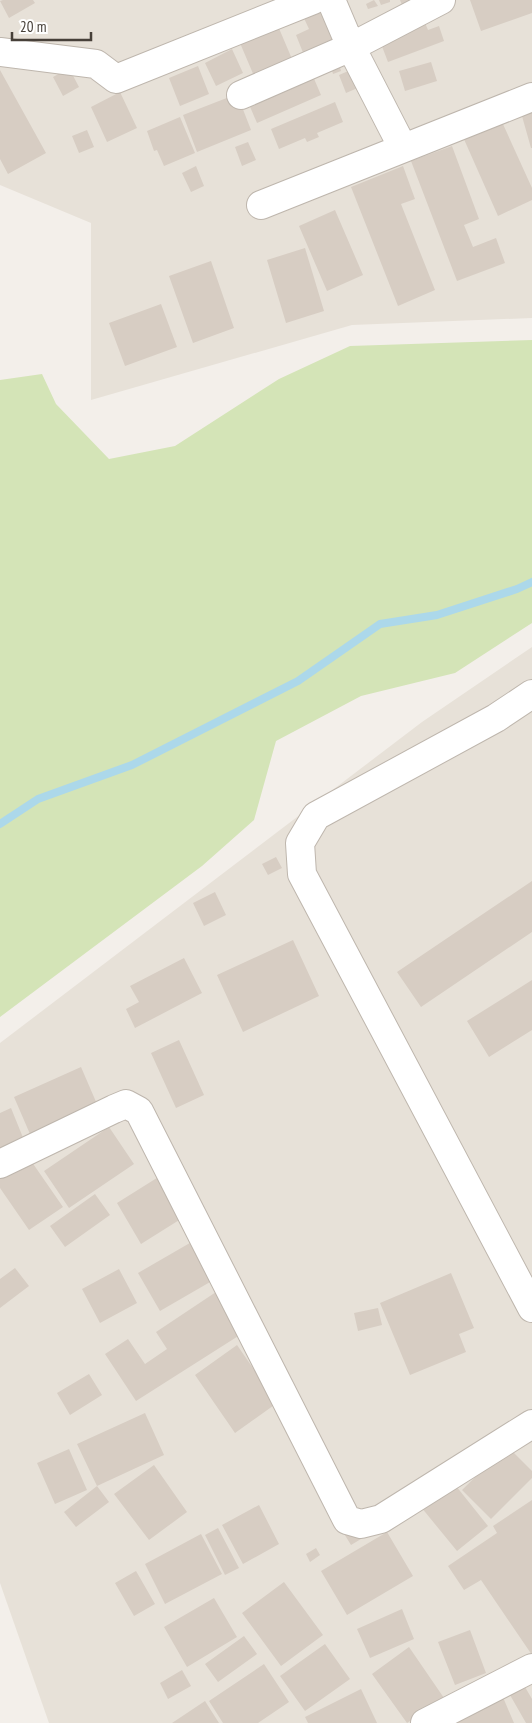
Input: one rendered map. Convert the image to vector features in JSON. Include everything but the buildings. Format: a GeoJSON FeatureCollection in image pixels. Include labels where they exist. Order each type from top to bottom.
{"type":"FeatureCollection","features":[{"type":"Feature","properties":{"kind":"street"},"geometry":{"type":"LineString","coordinates":[[0,52],[96,64],[116,78],[312,0]]}},
{"type":"Feature","properties":{"kind":"street"},"geometry":{"type":"LineString","coordinates":[[331,0],[352,47],[403,148]]}},
{"type":"Feature","properties":{"kind":"street"},"geometry":{"type":"LineString","coordinates":[[241,94],[352,47],[441,0]]}},
{"type":"Feature","properties":{"kind":"street"},"geometry":{"type":"LineString","coordinates":[[261,204],[532,97]]}},
{"type":"Feature","properties":{"kind":"street"},"geometry":{"type":"LineString","coordinates":[[532,694],[496,718],[316,816],[300,843],[302,874],[532,1308]]}},
{"type":"Feature","properties":{"kind":"street"},"geometry":{"type":"LineString","coordinates":[[0,1164],[114,1108],[126,1104],[139,1110],[347,1520],[361,1524],[380,1518],[532,1424]]}},
{"type":"Feature","properties":{"kind":"street"},"geometry":{"type":"LineString","coordinates":[[425,1723],[532,1668]]}},
{"type":"Feature","properties":{"kind":"shaded area"},"geometry":{"type":"Polygon","coordinates":[[[0,0],[532,0],[532,318],[352,325],[91,400],[91,223],[0,185],[0,0]]]}},
{"type":"Feature","properties":{"kind":"shaded area"},"geometry":{"type":"Polygon","coordinates":[[[532,647],[532,1723],[49,1723],[0,1583],[0,1043],[422,722],[532,647]]]}},
{"type":"Feature","properties":{"kind":"green space"},"geometry":{"type":"Polygon","coordinates":[[[532,340],[532,623],[455,673],[361,696],[276,741],[254,820],[202,866],[0,1017],[0,380],[42,374],[56,404],[109,459],[175,446],[279,379],[350,346],[532,340]]]}},
{"type":"Feature","properties":{"kind":"waterway"},"geometry":{"type":"LineString","coordinates":[[0,824],[38,799],[132,765],[298,681],[380,624],[437,615],[517,589],[532,582]]}}]}
